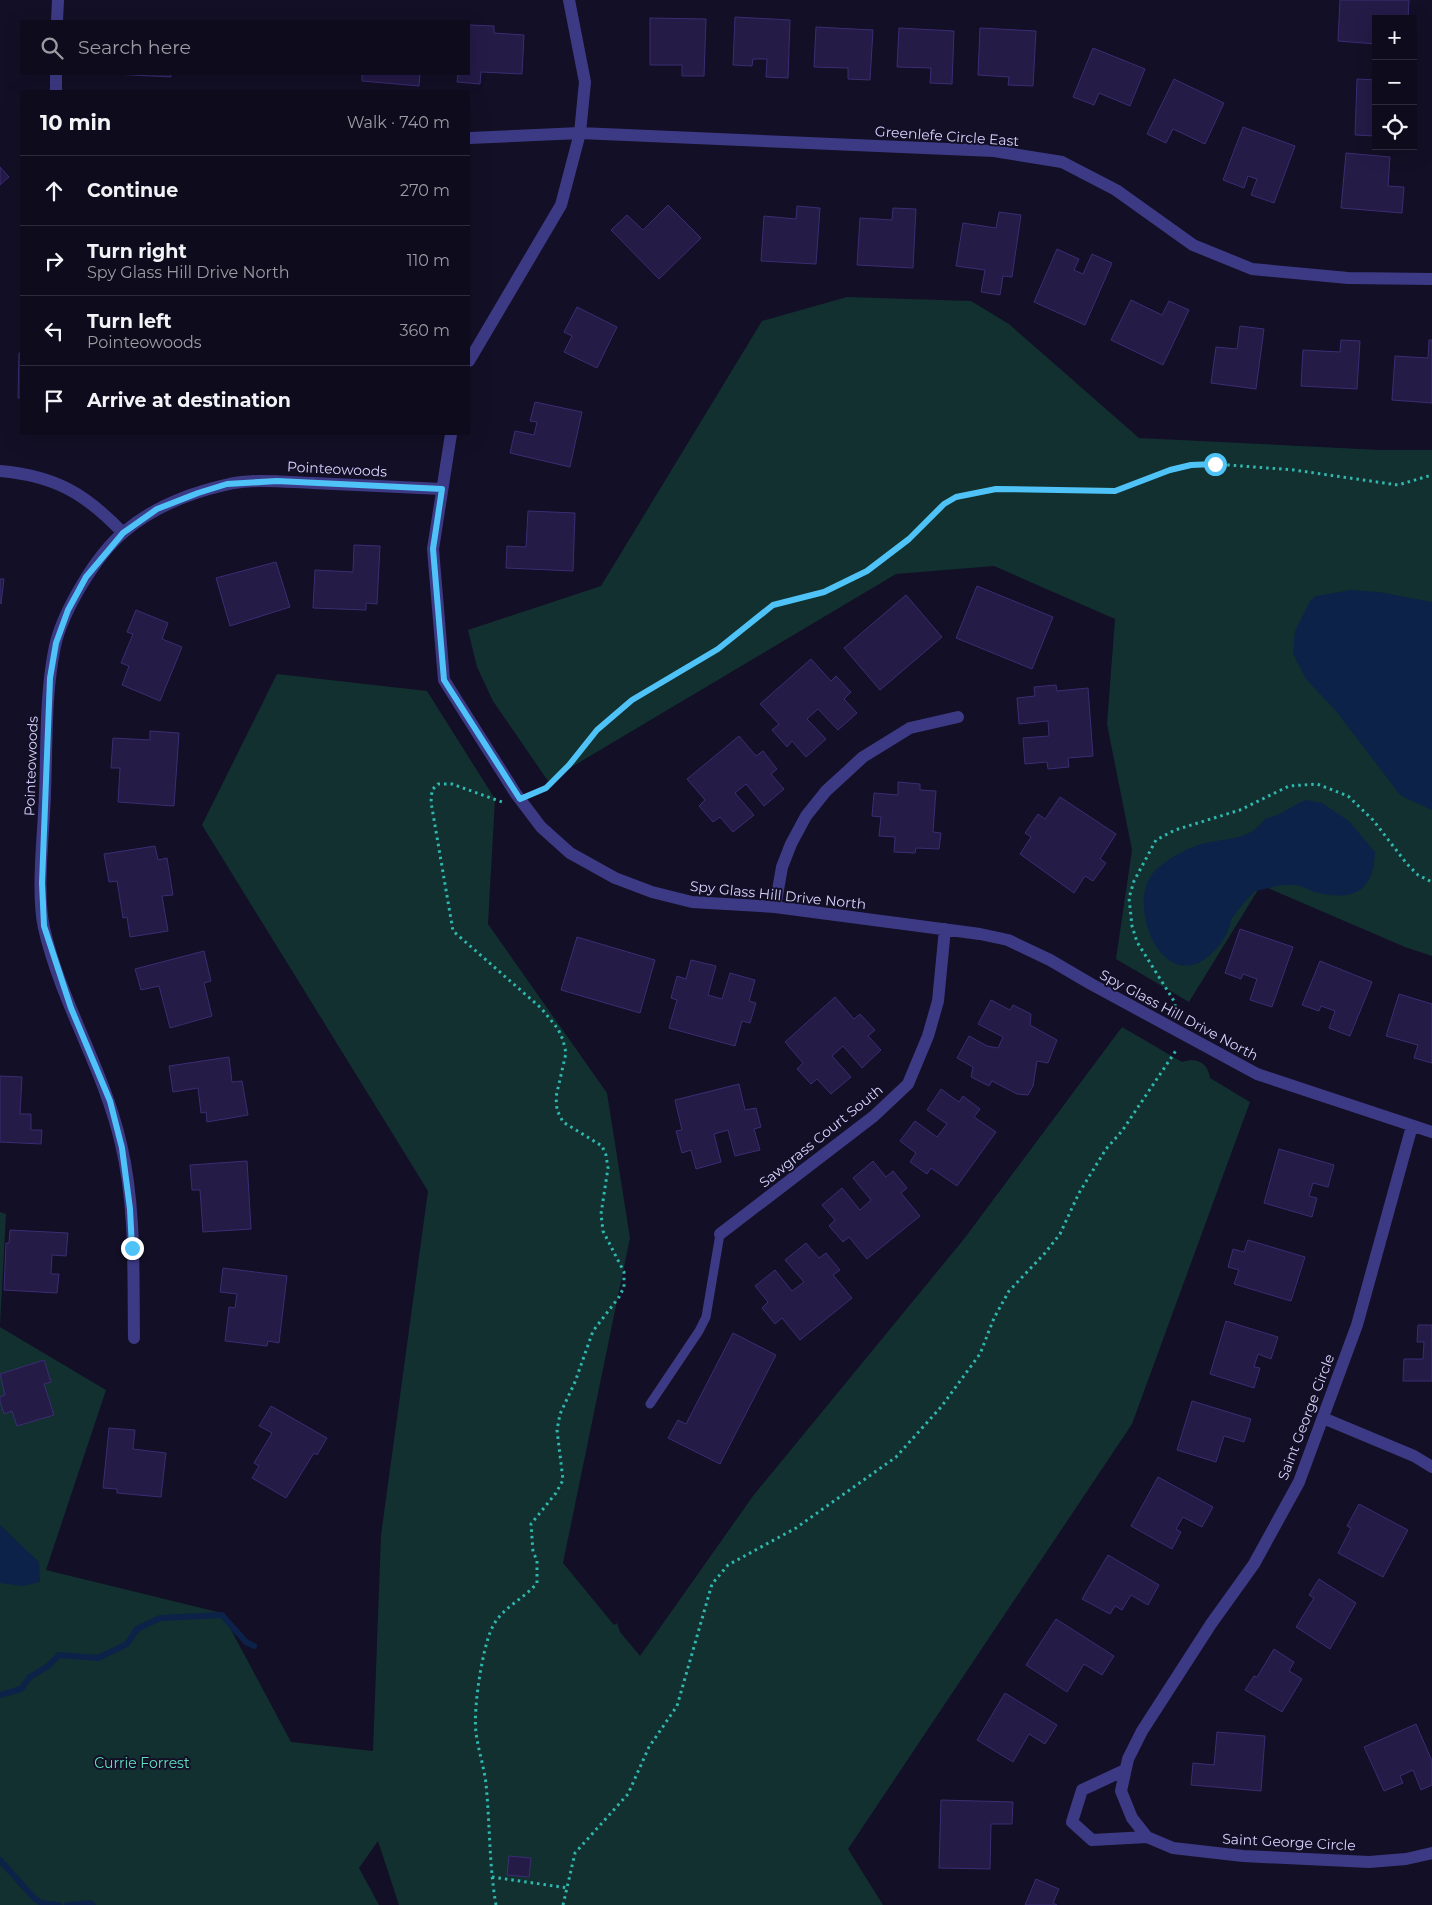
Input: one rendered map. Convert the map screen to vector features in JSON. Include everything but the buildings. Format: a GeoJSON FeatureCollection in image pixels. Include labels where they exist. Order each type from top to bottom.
{"type":"FeatureCollection","features":[{"type":"Feature","properties":{"kind":"street"},"geometry":{"type":"LineString","coordinates":[[57,20],[58,0]]}},
{"type":"Feature","properties":{"kind":"street"},"geometry":{"type":"LineString","coordinates":[[470,359],[561,205],[580,133],[585,82],[569,0]]}},
{"type":"Feature","properties":{"kind":"street"},"geometry":{"type":"LineString","coordinates":[[56,75],[56,90]]}},
{"type":"Feature","properties":{"kind":"street","name":"Greenlefe Circle East"},"geometry":{"type":"LineString","coordinates":[[470,138],[580,133],[994,151],[1062,162],[1116,190],[1193,245],[1252,269],[1348,278],[1432,279]]}},
{"type":"Feature","properties":{"kind":"street","name":"Spy Glass Hill Drive North"},"geometry":{"type":"LineString","coordinates":[[452,435],[433,549],[444,680],[540,827],[570,854],[615,878],[652,892],[692,902],[775,907],[945,929],[1008,940],[1050,960],[1256,1074],[1432,1132]]}},
{"type":"Feature","properties":{"kind":"street"},"geometry":{"type":"LineString","coordinates":[[0,471],[43,478],[77,492],[101,509],[123,533]]}},
{"type":"Feature","properties":{"kind":"street","name":"Pointeowoods"},"geometry":{"type":"LineString","coordinates":[[134,1338],[130,1209],[122,1148],[110,1101],[71,1008],[44,926],[42,883],[50,678],[56,643],[68,610],[86,577],[123,533],[157,509],[227,484],[277,481],[442,489]]}},
{"type":"Feature","properties":{"kind":"street"},"geometry":{"type":"LineString","coordinates":[[775,907],[782,867],[792,844],[806,816],[826,791],[863,757],[910,728],[958,717]]}},
{"type":"Feature","properties":{"kind":"street","name":"Sawgrass Court South"},"geometry":{"type":"LineString","coordinates":[[720,1234],[874,1116],[908,1084],[928,1036],[938,1001],[945,929]]}},
{"type":"Feature","properties":{"kind":"street","name":"Saint George Circle"},"geometry":{"type":"LineString","coordinates":[[1147,1837],[1132,1818],[1121,1790],[1128,1758],[1156,1707],[1211,1624],[1254,1564],[1299,1482],[1357,1325],[1412,1126]]}},
{"type":"Feature","properties":{"kind":"street"},"geometry":{"type":"LineString","coordinates":[[1323,1418],[1414,1456],[1432,1466]]}},
{"type":"Feature","properties":{"kind":"street","name":"Saint George Circle"},"geometry":{"type":"LineString","coordinates":[[1125,1770],[1082,1790],[1072,1822],[1092,1840],[1147,1837],[1173,1848],[1243,1856],[1369,1862],[1406,1859],[1432,1852]]}},
{"type":"Feature","properties":{"kind":"lane"},"geometry":{"type":"LineString","coordinates":[[650,1404],[699,1331],[706,1317],[720,1234]]}},
{"type":"Feature","properties":{"kind":"path"},"geometry":{"type":"LineString","coordinates":[[496,1905],[492,1877],[486,1783],[478,1747],[474,1713],[481,1665],[492,1629],[498,1618],[505,1609],[525,1596],[537,1583],[537,1560],[533,1552],[531,1524],[556,1493],[563,1480],[558,1430],[560,1414],[575,1382],[592,1331],[612,1309],[624,1287],[624,1272],[602,1231],[601,1214],[608,1168],[606,1155],[602,1146],[562,1122],[557,1110],[556,1097],[566,1054],[558,1029],[528,996],[453,931],[431,802],[432,790],[438,784],[452,784],[504,803],[520,799],[546,788],[569,765],[597,730],[632,700],[718,649],[773,605],[824,592],[861,575],[902,544],[944,504],[956,497],[996,489],[1115,491],[1170,470],[1191,465],[1215,464],[1294,470],[1398,485],[1432,474]]}},
{"type":"Feature","properties":{"kind":"path"},"geometry":{"type":"LineString","coordinates":[[563,1905],[575,1853],[628,1794],[649,1746],[677,1706],[712,1584],[728,1565],[796,1528],[890,1462],[941,1407],[980,1354],[994,1318],[1009,1290],[1045,1253],[1060,1234],[1079,1193],[1106,1149],[1122,1131],[1178,1047],[1174,1001],[1137,942],[1131,919],[1129,898],[1134,881],[1156,840],[1175,830],[1240,810],[1289,786],[1317,784],[1348,796],[1373,820],[1407,864],[1418,875],[1432,882]]}},
{"type":"Feature","properties":{"kind":"path"},"geometry":{"type":"LineString","coordinates":[[492,1877],[568,1888]]}},
{"type":"Feature","properties":{"kind":"green space"},"geometry":{"type":"Polygon","coordinates":[[[847,297],[971,301],[1009,324],[1139,438],[1380,450],[1432,450],[1432,956],[1405,947],[1261,885],[1189,1002],[1116,959],[1132,850],[1107,724],[1115,619],[994,566],[896,574],[548,781],[493,701],[477,667],[468,630],[601,586],[762,321],[847,297]]]}},
{"type":"Feature","properties":{"kind":"green space","name":"Currie Forrest"},"geometry":{"type":"Polygon","coordinates":[[[277,674],[427,691],[495,799],[488,924],[607,1093],[630,1238],[563,1563],[614,1625],[617,1623],[620,1632],[640,1656],[753,1496],[964,1239],[1122,1027],[1182,1062],[1192,1060],[1201,1062],[1207,1068],[1210,1078],[1250,1102],[1132,1424],[848,1849],[883,1905],[399,1905],[378,1841],[359,1868],[379,1905],[0,1905],[0,1327],[106,1390],[46,1570],[222,1613],[291,1742],[373,1751],[381,1535],[428,1191],[202,825],[277,674]]]}},
{"type":"Feature","properties":{"kind":"green space"},"geometry":{"type":"Polygon","coordinates":[[[0,1212],[6,1214],[0,1325],[0,1212]]]}},
{"type":"Feature","properties":{"kind":"water"},"geometry":{"type":"Polygon","coordinates":[[[1351,590],[1379,592],[1432,602],[1432,810],[1401,796],[1336,711],[1306,679],[1293,654],[1295,631],[1310,601],[1316,596],[1351,590]]]}},
{"type":"Feature","properties":{"kind":"water"},"geometry":{"type":"Polygon","coordinates":[[[1306,800],[1322,803],[1349,821],[1375,852],[1374,866],[1365,885],[1358,891],[1340,896],[1315,892],[1293,885],[1255,891],[1232,918],[1224,938],[1209,956],[1200,962],[1185,966],[1171,961],[1160,951],[1151,937],[1146,920],[1144,902],[1146,886],[1153,873],[1182,852],[1202,844],[1245,835],[1259,826],[1266,818],[1277,815],[1306,800]]]}},
{"type":"Feature","properties":{"kind":"water"},"geometry":{"type":"Polygon","coordinates":[[[0,1525],[39,1562],[40,1582],[23,1586],[0,1583],[0,1525]]]}},
{"type":"Feature","properties":{"kind":"waterway"},"geometry":{"type":"LineString","coordinates":[[0,1695],[21,1689],[30,1677],[48,1666],[59,1655],[98,1658],[127,1644],[137,1629],[160,1618],[222,1615],[246,1642],[254,1646]]}},
{"type":"Feature","properties":{"kind":"waterway"},"geometry":{"type":"LineString","coordinates":[[0,1860],[34,1898],[41,1903],[59,1905]]}},
{"type":"Feature","properties":{"kind":"waterway"},"geometry":{"type":"LineString","coordinates":[[67,1905],[90,1903],[93,1905]]}},
{"type":"Feature","properties":{"kind":"route"},"geometry":{"type":"LineString","coordinates":[[132,1248],[130,1209],[122,1148],[110,1101],[71,1008],[56,966],[44,926],[42,883],[50,678],[56,643],[68,610],[86,577],[123,533],[157,509],[227,484],[277,481],[442,489],[433,549],[444,680],[520,799],[546,788],[569,765],[597,730],[632,700],[718,649],[741,633],[773,605],[824,592],[867,571],[909,539],[944,504],[956,497],[996,489],[1115,491],[1170,470],[1191,465],[1215,464]]}}]}
